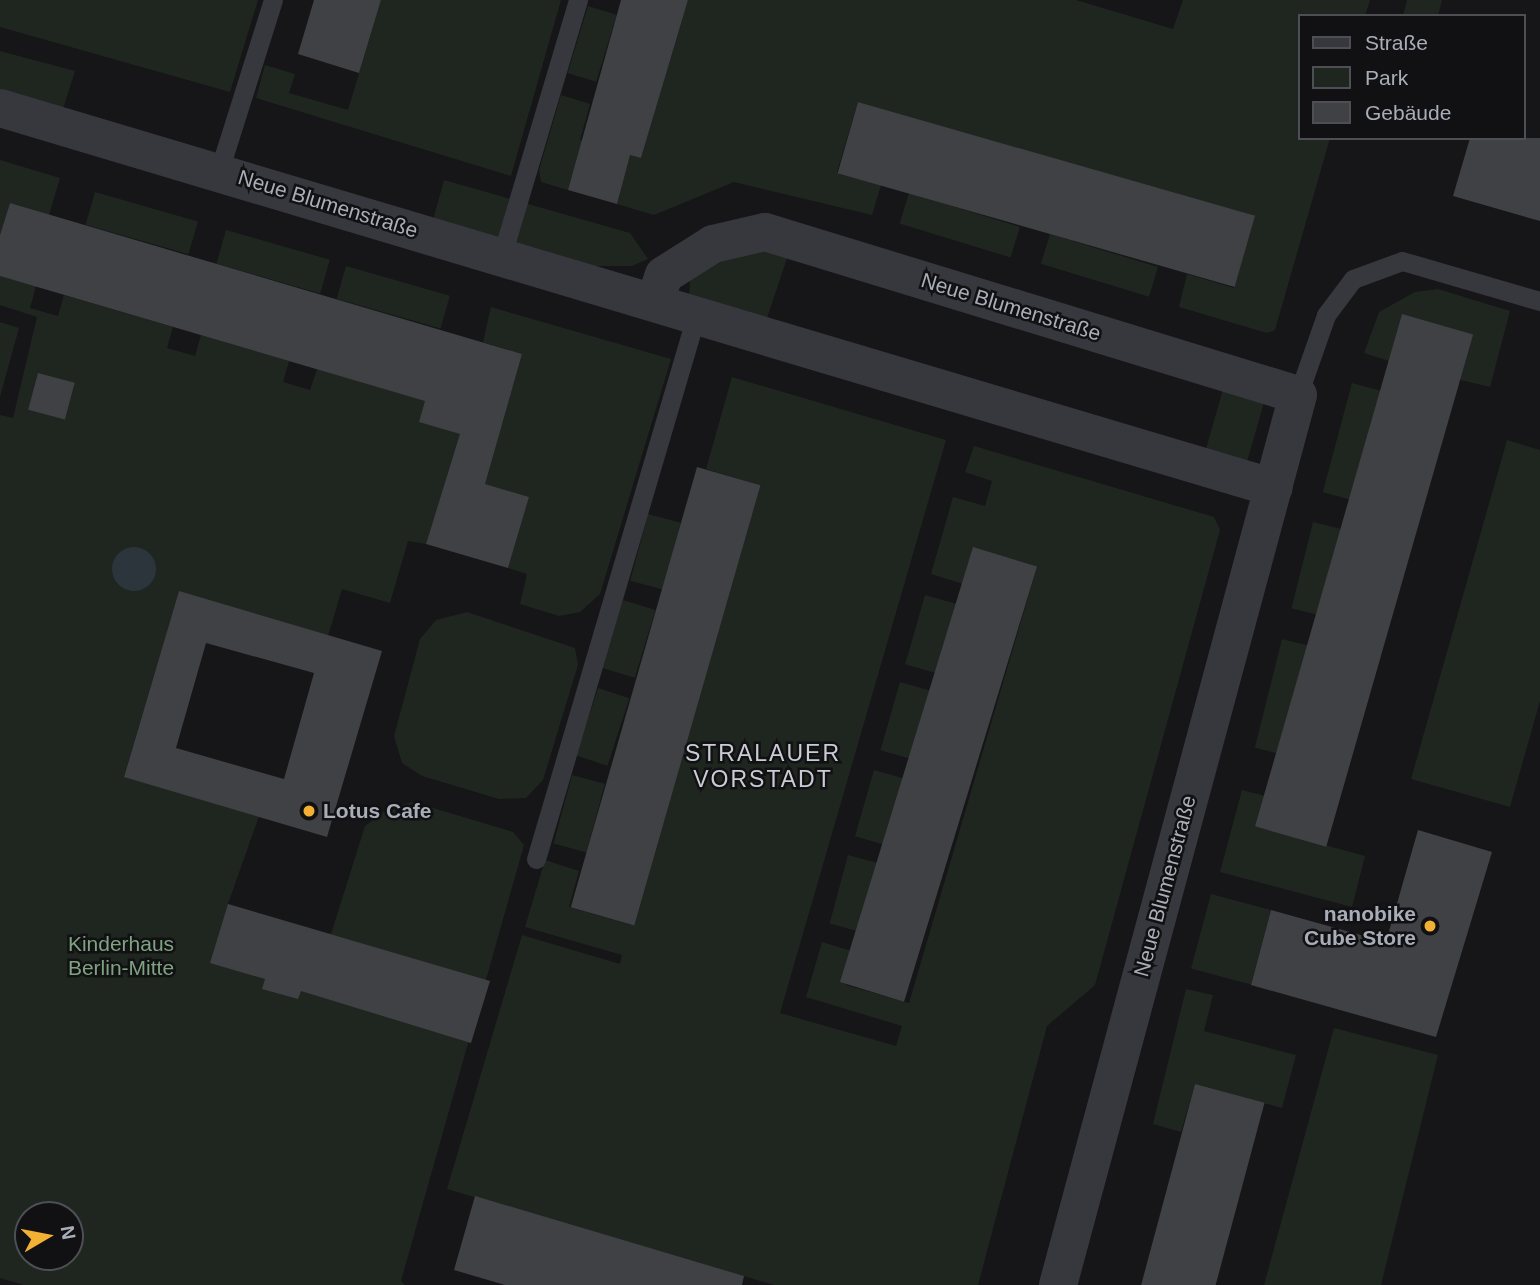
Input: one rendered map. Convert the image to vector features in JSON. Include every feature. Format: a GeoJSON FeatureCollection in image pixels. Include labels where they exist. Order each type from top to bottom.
{"type":"FeatureCollection","features":[{"type":"Feature","properties":{"kind":"street","name":"Neue Blumenstraße"},"geometry":{"type":"LineString","coordinates":[[0,108],[219,171],[1274,488]]}},
{"type":"Feature","properties":{"kind":"street","name":"Neue Blumenstraße"},"geometry":{"type":"LineString","coordinates":[[654,302],[664,275],[694,256],[723,241],[765,232],[1298,395],[1058,1285]]}},
{"type":"Feature","properties":{"kind":"lane"},"geometry":{"type":"LineString","coordinates":[[219,171],[273,0]]}},
{"type":"Feature","properties":{"kind":"lane"},"geometry":{"type":"LineString","coordinates":[[502,256],[578,0]]}},
{"type":"Feature","properties":{"kind":"lane"},"geometry":{"type":"LineString","coordinates":[[1298,395],[1326,315],[1353,279],[1402,261],[1540,301]]}},
{"type":"Feature","properties":{"kind":"lane"},"geometry":{"type":"LineString","coordinates":[[536,859],[696,316]]}},
{"type":"Feature","properties":{"kind":"green space"},"geometry":{"type":"Polygon","coordinates":[[[0,0],[258,0],[230,92],[0,27],[0,0]]]}},
{"type":"Feature","properties":{"kind":"green space"},"geometry":{"type":"Polygon","coordinates":[[[381,0],[561,0],[511,176],[256,98],[265,65],[295,74],[289,93],[348,110],[381,0]]]}},
{"type":"Feature","properties":{"kind":"green space"},"geometry":{"type":"Polygon","coordinates":[[[688,0],[1076,0],[1173,29],[1183,0],[1370,0],[1366,14],[1298,14],[1298,140],[1329,140],[1275,330],[1267,333],[1179,307],[1187,274],[1234,288],[1254,218],[858,102],[837,172],[881,185],[872,215],[734,182],[654,215],[617,204],[620,194],[571,179],[568,190],[541,182],[539,170],[561,95],[590,104],[580,140],[641,158],[688,0]]]}},
{"type":"Feature","properties":{"kind":"green space"},"geometry":{"type":"Polygon","coordinates":[[[1407,0],[1442,0],[1438,14],[1404,14],[1407,0]]]}},
{"type":"Feature","properties":{"kind":"green space"},"geometry":{"type":"Polygon","coordinates":[[[588,6],[617,15],[596,82],[568,73],[588,6]]]}},
{"type":"Feature","properties":{"kind":"green space"},"geometry":{"type":"Polygon","coordinates":[[[0,51],[75,71],[63,109],[0,92],[0,51]]]}},
{"type":"Feature","properties":{"kind":"green space"},"geometry":{"type":"Polygon","coordinates":[[[0,160],[60,178],[49,215],[10,203],[0,235],[0,160]]]}},
{"type":"Feature","properties":{"kind":"green space"},"geometry":{"type":"Polygon","coordinates":[[[444,180],[630,233],[648,259],[632,266],[582,266],[433,220],[444,180]]]}},
{"type":"Feature","properties":{"kind":"green space"},"geometry":{"type":"Polygon","coordinates":[[[95,192],[198,221],[188,254],[86,225],[95,192]]]}},
{"type":"Feature","properties":{"kind":"green space"},"geometry":{"type":"Polygon","coordinates":[[[909,193],[1020,227],[1011,258],[900,224],[909,193]]]}},
{"type":"Feature","properties":{"kind":"green space"},"geometry":{"type":"Polygon","coordinates":[[[226,230],[330,260],[320,293],[216,264],[226,230]]]}},
{"type":"Feature","properties":{"kind":"green space"},"geometry":{"type":"Polygon","coordinates":[[[1050,234],[1158,267],[1149,297],[1041,264],[1050,234]]]}},
{"type":"Feature","properties":{"kind":"green space"},"geometry":{"type":"Polygon","coordinates":[[[766,250],[788,255],[766,321],[689,296],[690,279],[731,256],[766,250]]]}},
{"type":"Feature","properties":{"kind":"green space"},"geometry":{"type":"Polygon","coordinates":[[[346,266],[450,296],[440,328],[337,299],[346,266]]]}},
{"type":"Feature","properties":{"kind":"green space","name":"Kinderhaus Berlin-Mitte"},"geometry":{"type":"Polygon","coordinates":[[[0,276],[36,286],[30,308],[58,316],[64,295],[173,327],[167,348],[195,356],[201,335],[289,361],[283,382],[310,390],[317,369],[502,423],[522,354],[483,342],[491,307],[671,359],[600,594],[580,612],[559,616],[520,604],[527,574],[508,568],[529,497],[448,474],[426,544],[408,541],[390,603],[342,589],[328,636],[179,592],[124,776],[259,816],[228,904],[331,934],[365,826],[389,808],[413,802],[513,832],[524,845],[401,1281],[405,1285],[24,1285],[0,1278],[0,415],[13,418],[37,317],[0,305],[0,276]]]}},
{"type":"Feature","properties":{"kind":"green space"},"geometry":{"type":"Polygon","coordinates":[[[1438,289],[1510,311],[1490,387],[1461,380],[1402,315],[1389,361],[1364,353],[1379,312],[1415,292],[1438,289]]]}},
{"type":"Feature","properties":{"kind":"green space"},"geometry":{"type":"Polygon","coordinates":[[[0,322],[19,328],[0,397],[0,322]]]}},
{"type":"Feature","properties":{"kind":"green space"},"geometry":{"type":"Polygon","coordinates":[[[732,377],[946,440],[780,1013],[896,1046],[902,1026],[806,997],[822,942],[855,952],[846,985],[909,1003],[1037,567],[963,584],[931,574],[953,497],[985,506],[992,481],[965,472],[974,446],[1214,517],[1220,530],[1095,985],[1047,1026],[978,1285],[774,1285],[447,1189],[522,935],[620,964],[622,955],[525,927],[545,860],[579,871],[569,907],[631,925],[759,485],[706,469],[732,377]]]}},
{"type":"Feature","properties":{"kind":"green space"},"geometry":{"type":"Polygon","coordinates":[[[1352,383],[1381,391],[1352,500],[1323,492],[1352,383]]]}},
{"type":"Feature","properties":{"kind":"green space"},"geometry":{"type":"Polygon","coordinates":[[[1224,386],[1265,398],[1247,462],[1206,450],[1224,386]]]}},
{"type":"Feature","properties":{"kind":"green space"},"geometry":{"type":"Polygon","coordinates":[[[1507,440],[1540,450],[1540,701],[1510,807],[1411,779],[1507,440]]]}},
{"type":"Feature","properties":{"kind":"green space"},"geometry":{"type":"Polygon","coordinates":[[[648,514],[681,523],[663,589],[630,581],[648,514]]]}},
{"type":"Feature","properties":{"kind":"green space"},"geometry":{"type":"Polygon","coordinates":[[[1313,522],[1344,530],[1323,616],[1291,608],[1313,522]]]}},
{"type":"Feature","properties":{"kind":"green space"},"geometry":{"type":"Polygon","coordinates":[[[925,595],[957,604],[937,673],[905,664],[925,595]]]}},
{"type":"Feature","properties":{"kind":"green space"},"geometry":{"type":"Polygon","coordinates":[[[623,600],[656,610],[635,678],[602,668],[623,600]]]}},
{"type":"Feature","properties":{"kind":"green space"},"geometry":{"type":"Polygon","coordinates":[[[467,612],[575,648],[578,665],[543,780],[526,798],[499,799],[422,776],[402,763],[394,736],[420,639],[436,620],[467,612]]]}},
{"type":"Feature","properties":{"kind":"green space"},"geometry":{"type":"Polygon","coordinates":[[[1282,639],[1314,647],[1287,756],[1255,748],[1282,639]]]}},
{"type":"Feature","properties":{"kind":"green space"},"geometry":{"type":"Polygon","coordinates":[[[900,682],[931,691],[911,759],[880,750],[900,682]]]}},
{"type":"Feature","properties":{"kind":"green space"},"geometry":{"type":"Polygon","coordinates":[[[598,688],[629,698],[607,766],[576,756],[598,688]]]}},
{"type":"Feature","properties":{"kind":"green space"},"geometry":{"type":"Polygon","coordinates":[[[874,770],[906,779],[887,845],[855,836],[874,770]]]}},
{"type":"Feature","properties":{"kind":"green space"},"geometry":{"type":"Polygon","coordinates":[[[572,775],[605,784],[586,852],[554,844],[572,775]]]}},
{"type":"Feature","properties":{"kind":"green space"},"geometry":{"type":"Polygon","coordinates":[[[1242,790],[1273,798],[1266,829],[1365,856],[1352,907],[1220,872],[1242,790]]]}},
{"type":"Feature","properties":{"kind":"green space"},"geometry":{"type":"Polygon","coordinates":[[[848,855],[881,864],[862,932],[830,924],[848,855]]]}},
{"type":"Feature","properties":{"kind":"green space"},"geometry":{"type":"Polygon","coordinates":[[[1211,894],[1271,910],[1251,984],[1191,968],[1211,894]]]}},
{"type":"Feature","properties":{"kind":"green space"},"geometry":{"type":"Polygon","coordinates":[[[1186,989],[1213,995],[1204,1031],[1296,1055],[1282,1108],[1195,1084],[1181,1132],[1153,1124],[1186,989]]]}},
{"type":"Feature","properties":{"kind":"green space"},"geometry":{"type":"Polygon","coordinates":[[[1334,1028],[1438,1055],[1381,1285],[1264,1285],[1334,1028]]]}},
{"type":"Feature","properties":{"kind":"shaded area"},"geometry":{"type":"Polygon","coordinates":[[[134,547],[143,548],[150,553],[155,560],[155,578],[150,585],[143,590],[134,591],[125,590],[118,585],[113,578],[112,569],[113,560],[118,553],[125,548],[134,547]]]}},
{"type":"Feature","properties":{"kind":"building"},"geometry":{"type":"Polygon","coordinates":[[[314,0],[381,0],[359,73],[298,54],[314,0]]]}},
{"type":"Feature","properties":{"kind":"building"},"geometry":{"type":"Polygon","coordinates":[[[621,0],[688,0],[641,158],[630,155],[617,204],[568,190],[621,0]]]}},
{"type":"Feature","properties":{"kind":"building"},"geometry":{"type":"Polygon","coordinates":[[[858,102],[1255,216],[1235,287],[838,173],[858,102]]]}},
{"type":"Feature","properties":{"kind":"building"},"geometry":{"type":"Polygon","coordinates":[[[1540,138],[1540,221],[1453,196],[1469,140],[1540,138]]]}},
{"type":"Feature","properties":{"kind":"building"},"geometry":{"type":"Polygon","coordinates":[[[10,203],[522,354],[485,484],[529,497],[508,568],[426,544],[460,434],[419,422],[425,401],[0,276],[0,235],[10,203]]]}},
{"type":"Feature","properties":{"kind":"building"},"geometry":{"type":"Polygon","coordinates":[[[1402,314],[1473,334],[1326,847],[1255,826],[1402,314]]]}},
{"type":"Feature","properties":{"kind":"building"},"geometry":{"type":"Polygon","coordinates":[[[38,373],[75,383],[65,420],[28,410],[38,373]]]}},
{"type":"Feature","properties":{"kind":"building"},"geometry":{"type":"Polygon","coordinates":[[[697,467],[760,485],[634,925],[571,907],[697,467]]]}},
{"type":"Feature","properties":{"kind":"building"},"geometry":{"type":"Polygon","coordinates":[[[973,547],[1037,567],[904,1002],[840,982],[973,547]]]}},
{"type":"Feature","properties":{"kind":"building"},"geometry":{"type":"Polygon","coordinates":[[[179,591],[382,651],[327,837],[124,777],[179,591]],[[206,643],[176,748],[284,779],[314,673],[206,643]]]}},
{"type":"Feature","properties":{"kind":"building","name":"nanobike Cube Store"},"geometry":{"type":"Polygon","coordinates":[[[1418,830],[1492,852],[1436,1037],[1251,985],[1271,910],[1386,942],[1418,830]]]}},
{"type":"Feature","properties":{"kind":"building"},"geometry":{"type":"Polygon","coordinates":[[[228,904],[490,981],[471,1043],[301,991],[298,999],[262,989],[265,979],[210,963],[228,904]]]}},
{"type":"Feature","properties":{"kind":"building"},"geometry":{"type":"Polygon","coordinates":[[[1195,1084],[1265,1103],[1216,1285],[1141,1285],[1195,1084]]]}},
{"type":"Feature","properties":{"kind":"building"},"geometry":{"type":"Polygon","coordinates":[[[475,1196],[744,1276],[742,1285],[505,1285],[454,1270],[475,1196]]]}},
{"type":"Feature","properties":{"kind":"place","name":"Lotus Cafe"},"geometry":{"type":"Point","coordinates":[309,811]}},
{"type":"Feature","properties":{"kind":"place","name":"nanobike Cube Store"},"geometry":{"type":"Point","coordinates":[1430,926]}},
{"type":"Feature","properties":{"kind":"district","name":"STRALAUER VORSTADT"},"geometry":{"type":"Point","coordinates":[763,766]}}]}
